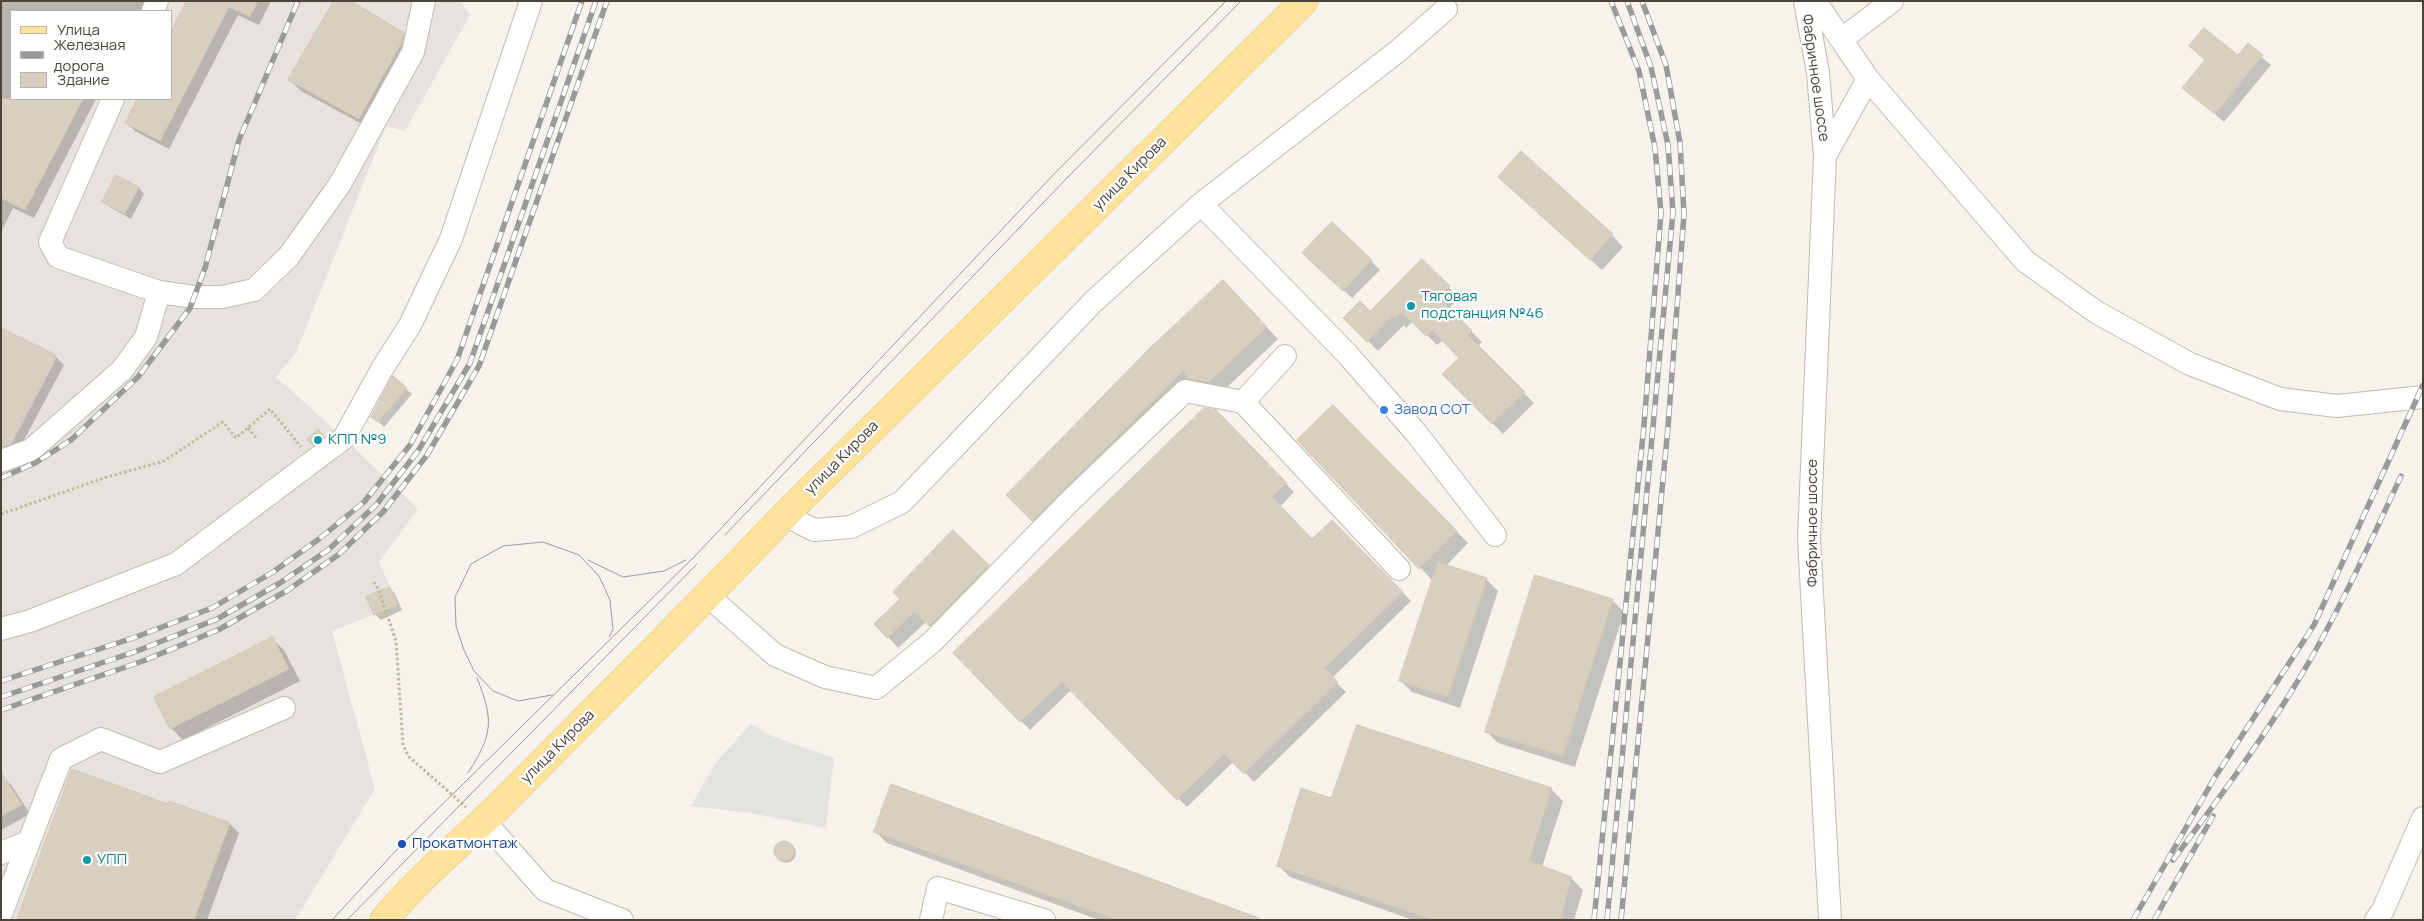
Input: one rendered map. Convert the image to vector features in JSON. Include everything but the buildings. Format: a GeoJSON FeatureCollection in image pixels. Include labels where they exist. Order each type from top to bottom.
{"type":"FeatureCollection","features":[{"type":"Feature","properties":{"kind":"main road","name":"улица Кирова"},"geometry":{"type":"LineString","coordinates":[[384,920],[407,892],[484,821],[708,596],[785,515],[1304,1]]}},
{"type":"Feature","properties":{"kind":"street"},"geometry":{"type":"LineString","coordinates":[[113,100],[50,242],[58,257],[159,292],[194,297],[222,297],[254,290],[289,256],[340,184],[413,52],[424,1]]}},
{"type":"Feature","properties":{"kind":"street"},"geometry":{"type":"LineString","coordinates":[[1,629],[30,621],[176,564],[344,438],[382,369],[410,325],[451,239],[531,1]]}},
{"type":"Feature","properties":{"kind":"street","name":"Фабричное шоссе"},"geometry":{"type":"LineString","coordinates":[[1804,1],[1818,73],[1826,156],[1809,538],[1830,920]]}},
{"type":"Feature","properties":{"kind":"street"},"geometry":{"type":"LineString","coordinates":[[1814,1],[1868,79],[2026,261],[2096,312],[2190,364],[2280,399],[2337,406],[2423,397]]}},
{"type":"Feature","properties":{"kind":"street"},"geometry":{"type":"LineString","coordinates":[[1842,39],[1892,1]]}},
{"type":"Feature","properties":{"kind":"street"},"geometry":{"type":"LineString","coordinates":[[785,515],[814,530],[852,527],[902,502],[1093,302],[1201,204],[1398,51],[1446,9]]}},
{"type":"Feature","properties":{"kind":"street","name":"Фабричное шоссе"},"geometry":{"type":"LineString","coordinates":[[1826,156],[1868,79]]}},
{"type":"Feature","properties":{"kind":"street"},"geometry":{"type":"LineString","coordinates":[[1201,204],[1348,355],[1417,434],[1495,535]]}},
{"type":"Feature","properties":{"kind":"street"},"geometry":{"type":"LineString","coordinates":[[1,461],[30,450],[122,370],[146,337],[159,292]]}},
{"type":"Feature","properties":{"kind":"street"},"geometry":{"type":"LineString","coordinates":[[1243,402],[1285,356]]}},
{"type":"Feature","properties":{"kind":"street"},"geometry":{"type":"LineString","coordinates":[[708,596],[775,655],[825,677],[876,688],[932,642],[1070,501],[1185,391],[1243,402],[1399,569]]}},
{"type":"Feature","properties":{"kind":"street"},"geometry":{"type":"LineString","coordinates":[[1,914],[61,759],[101,739],[160,762],[284,708]]}},
{"type":"Feature","properties":{"kind":"street"},"geometry":{"type":"LineString","coordinates":[[2376,920],[2383,910],[2423,818]]}},
{"type":"Feature","properties":{"kind":"street"},"geometry":{"type":"LineString","coordinates":[[484,821],[545,890],[622,920]]}},
{"type":"Feature","properties":{"kind":"street"},"geometry":{"type":"LineString","coordinates":[[1,853],[28,842]]}},
{"type":"Feature","properties":{"kind":"street"},"geometry":{"type":"LineString","coordinates":[[931,920],[938,888],[1044,920]]}},
{"type":"Feature","properties":{"kind":"path"},"geometry":{"type":"LineString","coordinates":[[1,514],[107,477],[164,461],[223,422],[236,438],[270,409],[294,438]]}},
{"type":"Feature","properties":{"kind":"path"},"geometry":{"type":"LineString","coordinates":[[248,428],[258,438]]}},
{"type":"Feature","properties":{"kind":"path"},"geometry":{"type":"LineString","coordinates":[[374,582],[379,591],[396,641],[403,744],[408,756],[446,792]]}},
{"type":"Feature","properties":{"kind":"shaded area"},"geometry":{"type":"Polygon","coordinates":[[[1,1],[460,1],[470,15],[405,131],[386,126],[296,353],[276,377],[344,438],[418,509],[379,562],[398,605],[332,631],[375,789],[295,920],[1,920],[1,1]]]}},
{"type":"Feature","properties":{"kind":"shaded area"},"geometry":{"type":"Polygon","coordinates":[[[751,724],[772,736],[834,758],[826,828],[751,813],[691,806],[716,762],[751,724]]]}},
{"type":"Feature","properties":{"kind":"tram line"},"geometry":{"type":"LineString","coordinates":[[332,920],[402,844],[695,556],[1054,174],[1226,1]]}},
{"type":"Feature","properties":{"kind":"tram line"},"geometry":{"type":"LineString","coordinates":[[725,535],[1066,179],[1241,1]]}},
{"type":"Feature","properties":{"kind":"tram line"},"geometry":{"type":"LineString","coordinates":[[552,695],[518,701],[493,691],[474,671],[456,626],[455,597],[471,564],[503,546],[543,542],[579,555],[599,576],[610,600],[613,629],[609,637]]}},
{"type":"Feature","properties":{"kind":"tram line"},"geometry":{"type":"LineString","coordinates":[[588,560],[623,577],[664,571],[686,560]]}},
{"type":"Feature","properties":{"kind":"tram line"},"geometry":{"type":"LineString","coordinates":[[347,920],[697,564]]}},
{"type":"Feature","properties":{"kind":"tram line"},"geometry":{"type":"LineString","coordinates":[[468,773],[482,748],[488,727],[486,706],[477,678]]}},
{"type":"Feature","properties":{"kind":"railway"},"geometry":{"type":"LineString","coordinates":[[1,478],[35,463],[71,440],[138,377],[190,308],[205,268],[239,140],[298,1]]}},
{"type":"Feature","properties":{"kind":"railway"},"geometry":{"type":"LineString","coordinates":[[1,681],[136,637],[212,608],[273,572],[319,539],[364,502],[410,445],[457,360],[582,1]]}},
{"type":"Feature","properties":{"kind":"railway"},"geometry":{"type":"LineString","coordinates":[[1,697],[137,651],[217,619],[280,583],[328,550],[376,505],[418,451],[470,363],[596,1]]}},
{"type":"Feature","properties":{"kind":"railway"},"geometry":{"type":"LineString","coordinates":[[1,710],[143,661],[220,629],[288,590],[338,555],[383,512],[427,455],[479,366],[607,1]]}},
{"type":"Feature","properties":{"kind":"railway"},"geometry":{"type":"LineString","coordinates":[[1594,920],[1644,425],[1661,213],[1655,148],[1639,71],[1611,1]]}},
{"type":"Feature","properties":{"kind":"railway"},"geometry":{"type":"LineString","coordinates":[[1607,920],[1673,212],[1668,145],[1651,67],[1627,1]]}},
{"type":"Feature","properties":{"kind":"railway"},"geometry":{"type":"LineString","coordinates":[[1621,920],[1668,427],[1684,214],[1680,143],[1666,65],[1642,1]]}},
{"type":"Feature","properties":{"kind":"railway"},"geometry":{"type":"LineString","coordinates":[[2133,920],[2215,777],[2314,625],[2423,385]]}},
{"type":"Feature","properties":{"kind":"railway"},"geometry":{"type":"LineString","coordinates":[[2173,860],[2254,748],[2299,679],[2340,604],[2401,476]]}},
{"type":"Feature","properties":{"kind":"railway"},"geometry":{"type":"LineString","coordinates":[[2154,920],[2213,816]]}},
{"type":"Feature","properties":{"kind":"place","name":"Тяговая подстанция №46"},"geometry":{"type":"Point","coordinates":[1411,306]}},
{"type":"Feature","properties":{"kind":"place","name":"Завод СОТ"},"geometry":{"type":"Point","coordinates":[1384,410]}},
{"type":"Feature","properties":{"kind":"place","name":"КПП №9"},"geometry":{"type":"Point","coordinates":[318,440]}},
{"type":"Feature","properties":{"kind":"place","name":"Прокатмонтаж"},"geometry":{"type":"Point","coordinates":[402,844]}},
{"type":"Feature","properties":{"kind":"place","name":"УПП"},"geometry":{"type":"Point","coordinates":[87,860]}}]}
